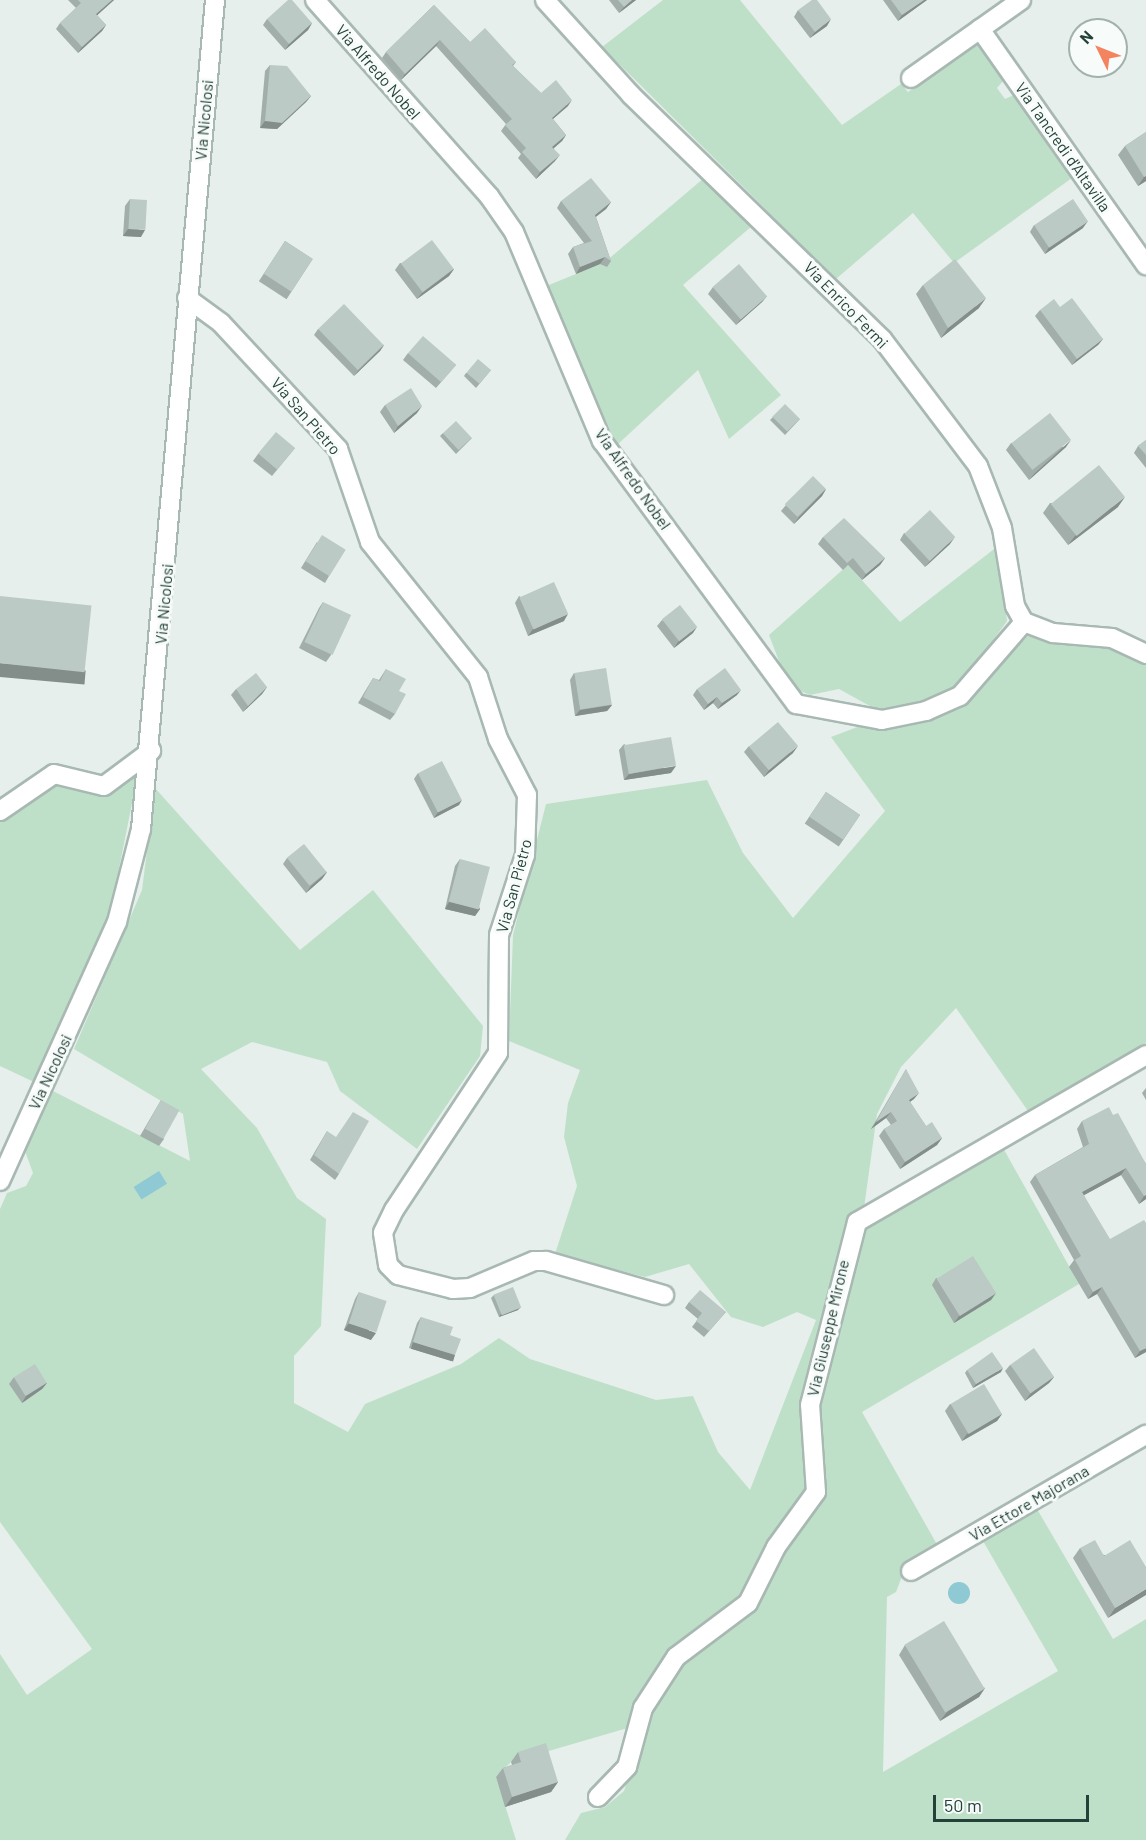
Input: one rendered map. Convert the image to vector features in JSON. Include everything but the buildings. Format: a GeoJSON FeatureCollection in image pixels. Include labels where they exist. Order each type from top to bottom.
{"type":"FeatureCollection","features":[{"type":"Feature","properties":{"kind":"street","name":"Via Nicolosi"},"geometry":{"type":"LineString","coordinates":[[0,1181],[117,922],[133,873],[151,751],[187,298],[216,0]]}},
{"type":"Feature","properties":{"kind":"street","name":"Via Alfredo Nobel"},"geometry":{"type":"LineString","coordinates":[[315,0],[514,232],[602,441],[796,704],[882,720],[926,711],[960,696],[1024,622]]}},
{"type":"Feature","properties":{"kind":"street","name":"Via Enrico Fermi"},"geometry":{"type":"LineString","coordinates":[[545,0],[631,95],[882,339],[978,466],[1002,528],[1015,606],[1024,622]]}},
{"type":"Feature","properties":{"kind":"street"},"geometry":{"type":"LineString","coordinates":[[911,78],[1021,0]]}},
{"type":"Feature","properties":{"kind":"street","name":"Via Tancredi d'Altavilla"},"geometry":{"type":"LineString","coordinates":[[980,29],[1146,264]]}},
{"type":"Feature","properties":{"kind":"street","name":"Via San Pietro"},"geometry":{"type":"LineString","coordinates":[[187,298],[221,323],[338,448],[370,542],[478,677],[498,739],[527,795],[525,855],[499,935],[498,1053],[394,1210],[383,1233],[388,1265],[398,1275],[453,1289],[470,1288],[534,1261],[546,1261],[664,1295]]}},
{"type":"Feature","properties":{"kind":"street"},"geometry":{"type":"LineString","coordinates":[[1024,622],[1053,633],[1112,638],[1146,654]]}},
{"type":"Feature","properties":{"kind":"street"},"geometry":{"type":"LineString","coordinates":[[0,812],[54,774],[104,786],[151,751]]}},
{"type":"Feature","properties":{"kind":"street","name":"Via Giuseppe Mirone"},"geometry":{"type":"LineString","coordinates":[[598,1797],[627,1767],[643,1708],[676,1657],[748,1603],[776,1548],[816,1492],[811,1396],[857,1222],[1146,1055]]}},
{"type":"Feature","properties":{"kind":"street","name":"Via Ettore Majorana"},"geometry":{"type":"LineString","coordinates":[[912,1571],[1146,1435]]}},
{"type":"Feature","properties":{"kind":"green space"},"geometry":{"type":"Polygon","coordinates":[[[663,0],[740,0],[842,125],[901,84],[908,92],[977,43],[1004,80],[997,88],[1005,99],[1014,95],[1072,178],[954,263],[913,213],[836,279],[602,47],[663,0]]]}},
{"type":"Feature","properties":{"kind":"green space"},"geometry":{"type":"Polygon","coordinates":[[[704,178],[752,226],[683,285],[781,395],[729,439],[698,370],[617,445],[544,287],[605,262],[704,178]]]}},
{"type":"Feature","properties":{"kind":"green space"},"geometry":{"type":"Polygon","coordinates":[[[998,546],[1007,621],[961,685],[934,700],[877,710],[839,689],[810,695],[798,690],[784,674],[769,635],[848,565],[900,622],[998,546]]]}},
{"type":"Feature","properties":{"kind":"green space"},"geometry":{"type":"Polygon","coordinates":[[[1028,636],[1122,648],[1146,661],[1146,1043],[1028,1111],[956,1008],[901,1067],[877,1114],[864,1208],[824,1324],[811,1490],[759,1578],[733,1608],[693,1632],[668,1659],[631,1727],[511,1762],[496,1777],[516,1840],[0,1840],[0,1654],[27,1695],[92,1649],[0,1522],[0,1209],[7,1193],[26,1186],[33,1173],[25,1151],[53,1091],[190,1161],[183,1114],[74,1049],[142,890],[155,788],[300,950],[373,890],[483,1026],[480,1056],[417,1149],[340,1091],[327,1062],[252,1042],[201,1069],[257,1128],[297,1198],[326,1219],[321,1326],[294,1356],[294,1403],[348,1432],[365,1404],[461,1364],[499,1338],[530,1359],[656,1400],[693,1396],[718,1452],[750,1490],[816,1320],[797,1312],[763,1327],[731,1317],[689,1264],[645,1277],[555,1254],[577,1186],[564,1137],[568,1103],[580,1070],[509,1041],[513,935],[546,804],[707,780],[743,853],[793,918],[885,811],[831,737],[860,726],[900,723],[963,701],[1028,636]]]}},
{"type":"Feature","properties":{"kind":"green space"},"geometry":{"type":"Polygon","coordinates":[[[139,768],[111,909],[34,1082],[0,1066],[0,817],[57,779],[82,789],[139,768]]]}},
{"type":"Feature","properties":{"kind":"green space"},"geometry":{"type":"Polygon","coordinates":[[[1002,1146],[1079,1284],[862,1412],[939,1548],[907,1563],[896,1592],[887,1597],[883,1772],[1058,1671],[983,1541],[1037,1509],[1113,1639],[1146,1619],[1146,1840],[565,1840],[581,1813],[605,1807],[624,1791],[648,1716],[679,1662],[763,1594],[778,1558],[820,1494],[816,1404],[858,1232],[1002,1146]]]}},
{"type":"Feature","properties":{"kind":"water"},"geometry":{"type":"Polygon","coordinates":[[[159,1171],[167,1184],[142,1200],[134,1187],[159,1171]]]}},
{"type":"Feature","properties":{"kind":"water"},"geometry":{"type":"Polygon","coordinates":[[[959,1582],[967,1585],[970,1593],[967,1601],[959,1604],[951,1601],[948,1593],[951,1585],[959,1582]]]}}]}
